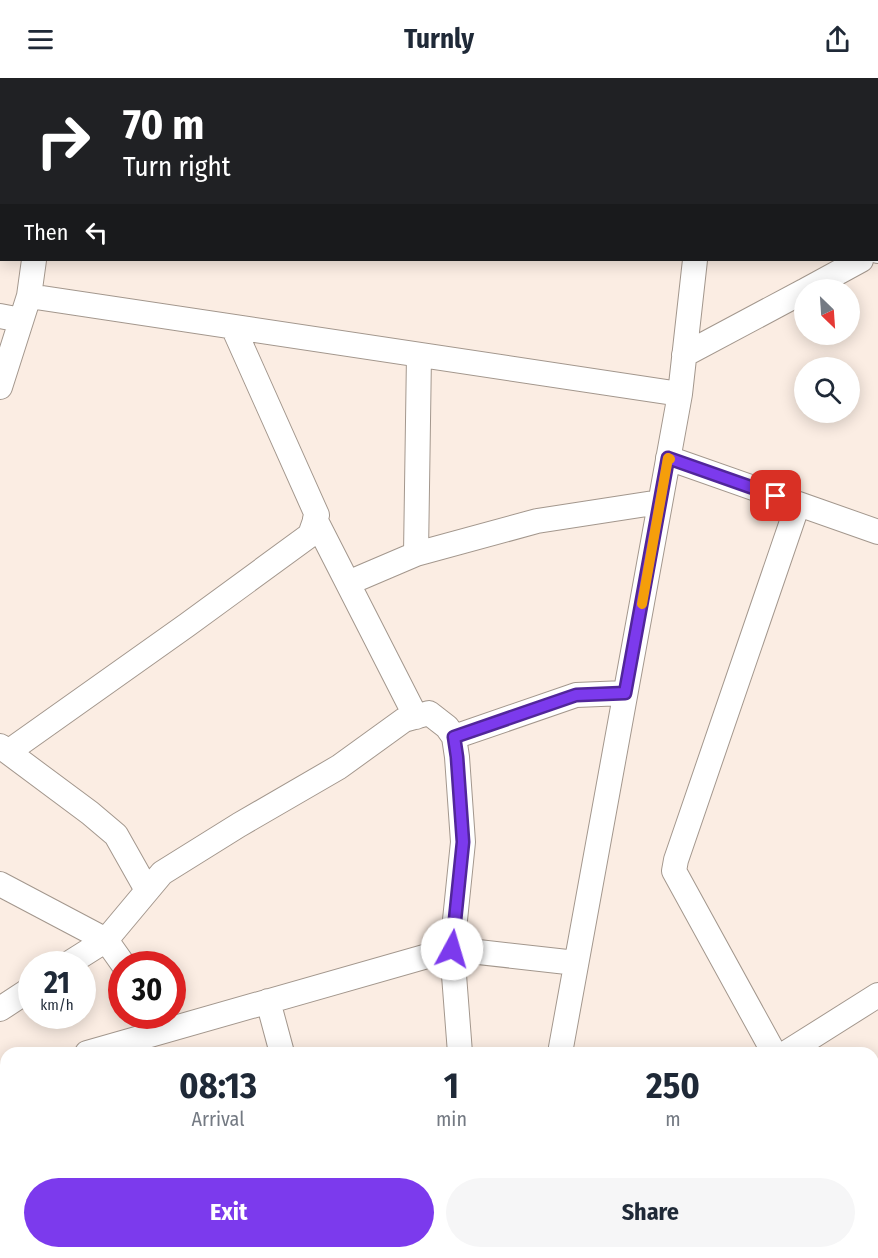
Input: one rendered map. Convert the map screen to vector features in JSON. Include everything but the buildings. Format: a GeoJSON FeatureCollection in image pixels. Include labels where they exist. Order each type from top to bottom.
{"type":"FeatureCollection","features":[{"type":"Feature","properties":{"kind":"street"},"geometry":{"type":"LineString","coordinates":[[0,387],[11,318],[29,297],[34,261]]}},
{"type":"Feature","properties":{"kind":"street"},"geometry":{"type":"LineString","coordinates":[[561,1047],[680,394],[695,261]]}},
{"type":"Feature","properties":{"kind":"street"},"geometry":{"type":"LineString","coordinates":[[826,279],[859,261]]}},
{"type":"Feature","properties":{"kind":"street"},"geometry":{"type":"LineString","coordinates":[[684,355],[794,296]]}},
{"type":"Feature","properties":{"kind":"street"},"geometry":{"type":"LineString","coordinates":[[29,297],[680,394]]}},
{"type":"Feature","properties":{"kind":"street"},"geometry":{"type":"LineString","coordinates":[[147,890],[116,835],[4,749],[187,625],[310,534],[317,515],[233,327]]}},
{"type":"Feature","properties":{"kind":"street"},"geometry":{"type":"LineString","coordinates":[[416,554],[419,355]]}},
{"type":"Feature","properties":{"kind":"street"},"geometry":{"type":"LineString","coordinates":[[668,458],[878,532]]}},
{"type":"Feature","properties":{"kind":"street"},"geometry":{"type":"LineString","coordinates":[[348,583],[416,554],[537,521],[660,502]]}},
{"type":"Feature","properties":{"kind":"street"},"geometry":{"type":"LineString","coordinates":[[771,1047],[674,871],[798,504]]}},
{"type":"Feature","properties":{"kind":"street"},"geometry":{"type":"LineString","coordinates":[[315,519],[416,717]]}},
{"type":"Feature","properties":{"kind":"street"},"geometry":{"type":"LineString","coordinates":[[454,737],[576,695],[625,693]]}},
{"type":"Feature","properties":{"kind":"street"},"geometry":{"type":"LineString","coordinates":[[89,951],[106,940],[162,873],[339,767],[404,720],[429,713],[447,727],[454,737],[457,757],[463,842],[452,949],[460,1047]]}},
{"type":"Feature","properties":{"kind":"street"},"geometry":{"type":"LineString","coordinates":[[0,885],[106,940],[114,951]]}},
{"type":"Feature","properties":{"kind":"street"},"geometry":{"type":"LineString","coordinates":[[186,1018],[268,1001],[452,949],[576,963]]}},
{"type":"Feature","properties":{"kind":"street"},"geometry":{"type":"LineString","coordinates":[[796,1047],[878,995]]}},
{"type":"Feature","properties":{"kind":"street"},"geometry":{"type":"LineString","coordinates":[[0,1009],[18,997]]}},
{"type":"Feature","properties":{"kind":"street"},"geometry":{"type":"LineString","coordinates":[[268,1001],[280,1047]]}},
{"type":"Feature","properties":{"kind":"street"},"geometry":{"type":"LineString","coordinates":[[102,1047],[147,1029]]}},
{"type":"Feature","properties":{"kind":"street"},"geometry":{"type":"LineString","coordinates":[[145,1047],[158,1029]]}},
{"type":"Feature","properties":{"kind":"slow traffic"},"geometry":{"type":"LineString","coordinates":[[642,604],[668,458],[670,459]]}},
{"type":"Feature","properties":{"kind":"route"},"geometry":{"type":"LineString","coordinates":[[452,949],[463,842],[454,737],[576,695],[625,693],[668,458],[776,496]]}}]}
